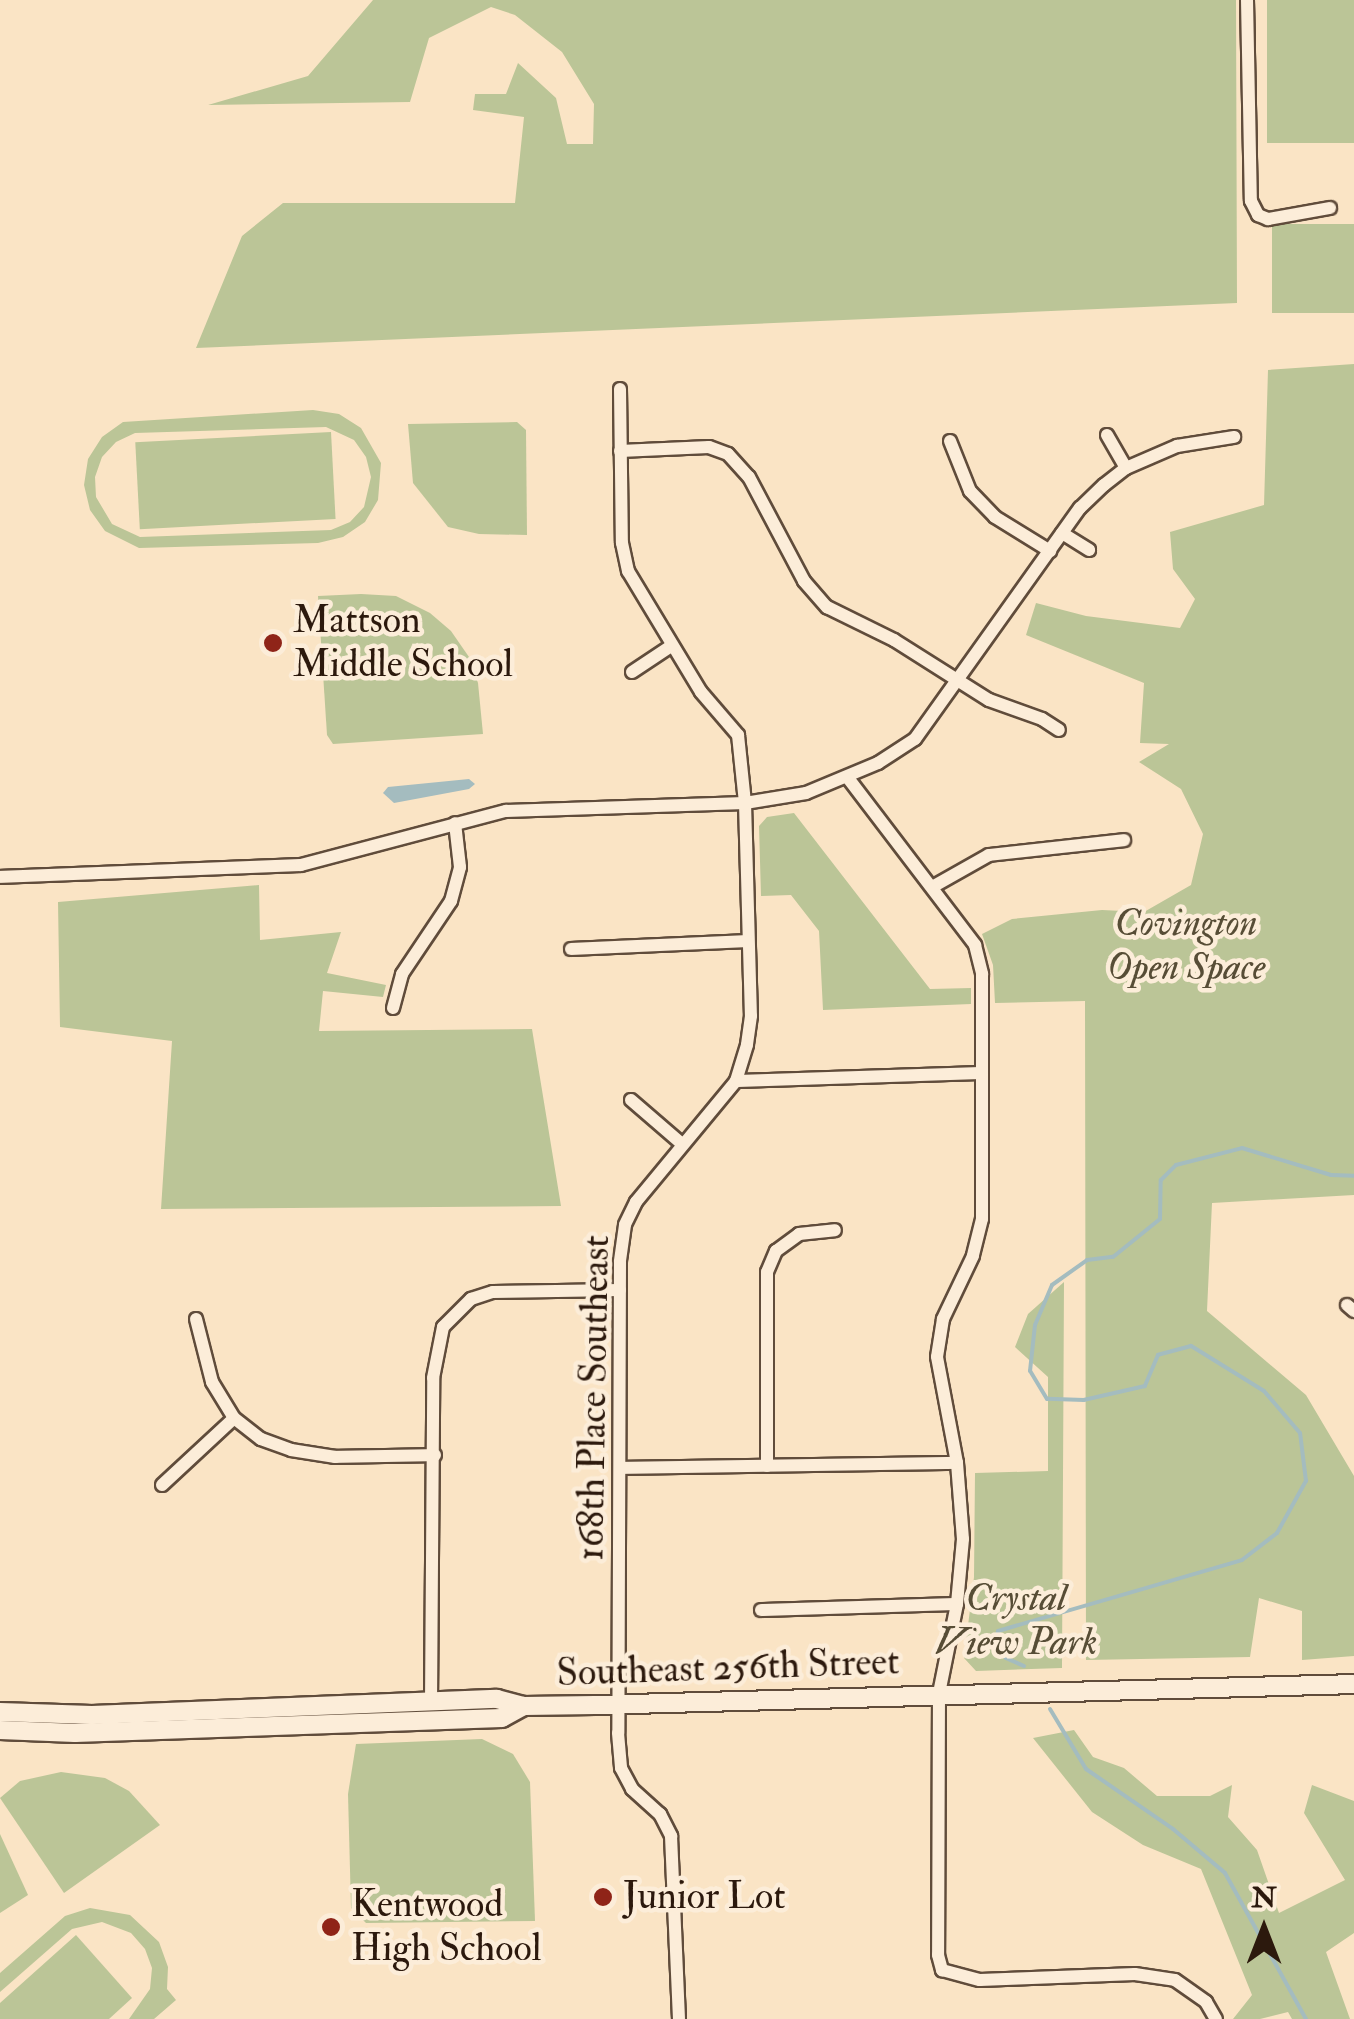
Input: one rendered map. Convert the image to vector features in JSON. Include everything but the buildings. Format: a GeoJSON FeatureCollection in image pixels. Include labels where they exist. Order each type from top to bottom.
{"type":"FeatureCollection","features":[{"type":"Feature","properties":{"kind":"main road","name":"Southeast 256th Street"},"geometry":{"type":"LineString","coordinates":[[0,1712],[152,1714],[498,1700],[524,1706],[1354,1684]]}},
{"type":"Feature","properties":{"kind":"main road","name":"Southeast 256th Street"},"geometry":{"type":"LineString","coordinates":[[0,1730],[134,1732],[502,1718],[524,1706]]}},
{"type":"Feature","properties":{"kind":"main road"},"geometry":{"type":"LineString","coordinates":[[134,1732],[152,1714]]}},
{"type":"Feature","properties":{"kind":"street"},"geometry":{"type":"LineString","coordinates":[[1247,0],[1251,201],[1258,215],[1268,219],[1330,208]]}},
{"type":"Feature","properties":{"kind":"street","name":"168th Place Southeast"},"geometry":{"type":"LineString","coordinates":[[620,389],[625,559],[671,646],[738,734],[745,803],[751,1016],[736,1080],[648,1182],[625,1225],[620,1290],[621,1768],[632,1790],[660,1814],[671,1836],[679,2019]]}},
{"type":"Feature","properties":{"kind":"street"},"geometry":{"type":"LineString","coordinates":[[1107,435],[1126,468]]}},
{"type":"Feature","properties":{"kind":"street"},"geometry":{"type":"LineString","coordinates":[[0,877],[301,865],[506,811],[745,803],[806,794],[848,778],[915,739],[1080,508],[1126,468],[1177,446],[1234,436]]}},
{"type":"Feature","properties":{"kind":"street"},"geometry":{"type":"LineString","coordinates":[[950,440],[970,491],[1012,530],[1050,550]]}},
{"type":"Feature","properties":{"kind":"street"},"geometry":{"type":"LineString","coordinates":[[620,451],[709,448],[728,454],[748,477],[804,582],[827,607],[894,640],[1005,708],[1042,719],[1059,730]]}},
{"type":"Feature","properties":{"kind":"street"},"geometry":{"type":"LineString","coordinates":[[1062,533],[1088,550]]}},
{"type":"Feature","properties":{"kind":"street"},"geometry":{"type":"LineString","coordinates":[[632,672],[671,646]]}},
{"type":"Feature","properties":{"kind":"street"},"geometry":{"type":"LineString","coordinates":[[848,778],[934,886],[975,945],[980,962],[979,1236],[943,1319],[937,1358],[957,1463],[963,1539],[957,1604],[939,1693],[938,1956],[942,1970],[980,1980],[1135,1974],[1175,1980],[1206,2002],[1216,2019]]}},
{"type":"Feature","properties":{"kind":"street"},"geometry":{"type":"LineString","coordinates":[[393,1008],[402,974],[451,901],[460,867],[455,823]]}},
{"type":"Feature","properties":{"kind":"street"},"geometry":{"type":"LineString","coordinates":[[934,886],[989,855],[1124,840]]}},
{"type":"Feature","properties":{"kind":"street"},"geometry":{"type":"LineString","coordinates":[[571,949],[748,941]]}},
{"type":"Feature","properties":{"kind":"street"},"geometry":{"type":"LineString","coordinates":[[736,1080],[982,1073]]}},
{"type":"Feature","properties":{"kind":"street"},"geometry":{"type":"LineString","coordinates":[[631,1100],[682,1144]]}},
{"type":"Feature","properties":{"kind":"street"},"geometry":{"type":"LineString","coordinates":[[767,1466],[766,1272],[776,1251],[798,1234],[834,1230]]}},
{"type":"Feature","properties":{"kind":"street"},"geometry":{"type":"LineString","coordinates":[[432,1704],[436,1349],[443,1327],[471,1299],[493,1292],[620,1290]]}},
{"type":"Feature","properties":{"kind":"street"},"geometry":{"type":"LineString","coordinates":[[196,1319],[212,1382],[234,1418],[261,1439],[291,1450],[335,1457],[435,1456]]}},
{"type":"Feature","properties":{"kind":"street"},"geometry":{"type":"LineString","coordinates":[[162,1485],[234,1418]]}},
{"type":"Feature","properties":{"kind":"street"},"geometry":{"type":"LineString","coordinates":[[621,1468],[957,1463]]}},
{"type":"Feature","properties":{"kind":"street"},"geometry":{"type":"LineString","coordinates":[[761,1610],[957,1604]]}},
{"type":"Feature","properties":{"kind":"green space"},"geometry":{"type":"Polygon","coordinates":[[[373,0],[1236,0],[1237,303],[196,348],[242,236],[283,203],[515,203],[524,117],[473,110],[475,94],[506,94],[518,63],[556,98],[567,144],[593,144],[594,104],[562,52],[515,15],[491,7],[429,38],[410,102],[208,105],[308,76],[373,0]]]}},
{"type":"Feature","properties":{"kind":"green space"},"geometry":{"type":"Polygon","coordinates":[[[1267,0],[1354,0],[1354,143],[1267,143],[1267,0]]]}},
{"type":"Feature","properties":{"kind":"green space"},"geometry":{"type":"Polygon","coordinates":[[[1272,224],[1354,224],[1354,313],[1272,313],[1272,224]]]}},
{"type":"Feature","properties":{"kind":"green space","name":"Covington Open Space"},"geometry":{"type":"Polygon","coordinates":[[[1354,364],[1354,1195],[1212,1203],[1207,1311],[1306,1395],[1354,1476],[1354,1656],[1302,1660],[1302,1611],[1259,1598],[1250,1657],[1086,1660],[1085,1001],[995,1003],[993,965],[982,934],[1012,919],[1102,910],[1144,912],[1191,885],[1203,834],[1181,789],[1139,762],[1169,744],[1140,743],[1144,683],[1026,635],[1036,603],[1086,616],[1180,628],[1195,599],[1173,569],[1170,532],[1264,505],[1268,370],[1354,364]]]}},
{"type":"Feature","properties":{"kind":"green space"},"geometry":{"type":"Polygon","coordinates":[[[313,410],[339,414],[361,428],[381,463],[378,500],[365,522],[343,537],[318,543],[139,548],[105,531],[90,510],[84,485],[88,459],[102,437],[123,422],[313,410]],[[326,427],[135,433],[116,442],[102,457],[95,477],[96,497],[112,524],[140,537],[331,530],[350,522],[364,507],[371,477],[366,457],[354,440],[326,427]]]}},
{"type":"Feature","properties":{"kind":"green space"},"geometry":{"type":"Polygon","coordinates":[[[517,422],[526,430],[527,535],[479,534],[448,527],[413,483],[408,424],[517,422]]]}},
{"type":"Feature","properties":{"kind":"green space"},"geometry":{"type":"Polygon","coordinates":[[[331,432],[336,519],[140,529],[135,442],[331,432]]]}},
{"type":"Feature","properties":{"kind":"green space"},"geometry":{"type":"Polygon","coordinates":[[[318,596],[396,596],[430,613],[451,631],[469,657],[478,683],[483,734],[333,744],[327,735],[318,596]]]}},
{"type":"Feature","properties":{"kind":"green space"},"geometry":{"type":"Polygon","coordinates":[[[794,813],[930,989],[971,988],[971,1004],[823,1010],[819,931],[791,895],[761,896],[759,826],[767,817],[794,813]]]}},
{"type":"Feature","properties":{"kind":"green space"},"geometry":{"type":"Polygon","coordinates":[[[259,885],[260,940],[341,932],[327,973],[386,985],[383,997],[323,991],[319,1031],[532,1029],[561,1206],[161,1209],[172,1041],[60,1027],[58,902],[259,885]]]}},
{"type":"Feature","properties":{"kind":"green space","name":"Crystal View Park"},"geometry":{"type":"Polygon","coordinates":[[[1064,1282],[1062,1668],[976,1671],[964,1658],[974,1577],[975,1473],[1048,1471],[1048,1377],[1015,1347],[1028,1314],[1064,1282]]]}},
{"type":"Feature","properties":{"kind":"green space"},"geometry":{"type":"Polygon","coordinates":[[[1074,1730],[1093,1757],[1124,1768],[1157,1796],[1210,1796],[1232,1785],[1228,1817],[1257,1850],[1279,1913],[1345,1880],[1304,1813],[1312,1785],[1354,1801],[1354,1933],[1326,1952],[1350,2019],[1292,2019],[1288,2012],[1260,2019],[1233,2019],[1252,1995],[1201,1869],[1143,1845],[1092,1812],[1033,1738],[1074,1730]]]}},
{"type":"Feature","properties":{"kind":"green space"},"geometry":{"type":"Polygon","coordinates":[[[482,1739],[513,1754],[530,1782],[535,1921],[366,1923],[351,1908],[348,1794],[356,1744],[482,1739]]]}},
{"type":"Feature","properties":{"kind":"green space"},"geometry":{"type":"Polygon","coordinates":[[[61,1772],[105,1778],[129,1791],[160,1825],[64,1893],[0,1798],[20,1781],[61,1772]]]}},
{"type":"Feature","properties":{"kind":"green space"},"geometry":{"type":"Polygon","coordinates":[[[0,1834],[28,1895],[0,1913],[0,1834]]]}},
{"type":"Feature","properties":{"kind":"green space"},"geometry":{"type":"Polygon","coordinates":[[[90,1908],[130,1915],[159,1942],[168,1967],[167,1989],[176,2000],[154,2019],[129,2019],[150,1989],[152,1968],[145,1949],[131,1933],[102,1922],[72,1929],[0,1992],[0,1973],[65,1916],[90,1908]]]}},
{"type":"Feature","properties":{"kind":"green space"},"geometry":{"type":"Polygon","coordinates":[[[76,1935],[132,1998],[109,2019],[0,2019],[0,2003],[76,1935]]]}},
{"type":"Feature","properties":{"kind":"water"},"geometry":{"type":"Polygon","coordinates":[[[469,779],[475,784],[469,789],[394,803],[383,793],[388,787],[469,779]]]}},
{"type":"Feature","properties":{"kind":"waterway"},"geometry":{"type":"LineString","coordinates":[[1024,1666],[1006,1658],[995,1645],[998,1631],[1242,1560],[1277,1533],[1306,1481],[1300,1433],[1264,1391],[1191,1346],[1158,1355],[1145,1386],[1084,1400],[1047,1399],[1030,1371],[1035,1325],[1052,1285],[1087,1260],[1113,1257],[1160,1219],[1161,1180],[1176,1165],[1242,1148],[1331,1175],[1354,1176]]}},
{"type":"Feature","properties":{"kind":"waterway"},"geometry":{"type":"LineString","coordinates":[[1050,1709],[1086,1769],[1173,1829],[1225,1873],[1306,2019]]}},
{"type":"Feature","properties":{"kind":"place","name":"Mattson Middle School"},"geometry":{"type":"Point","coordinates":[273,643]}},
{"type":"Feature","properties":{"kind":"place","name":"Junior Lot"},"geometry":{"type":"Point","coordinates":[603,1897]}},
{"type":"Feature","properties":{"kind":"place","name":"Kentwood High School"},"geometry":{"type":"Point","coordinates":[331,1927]}}]}
